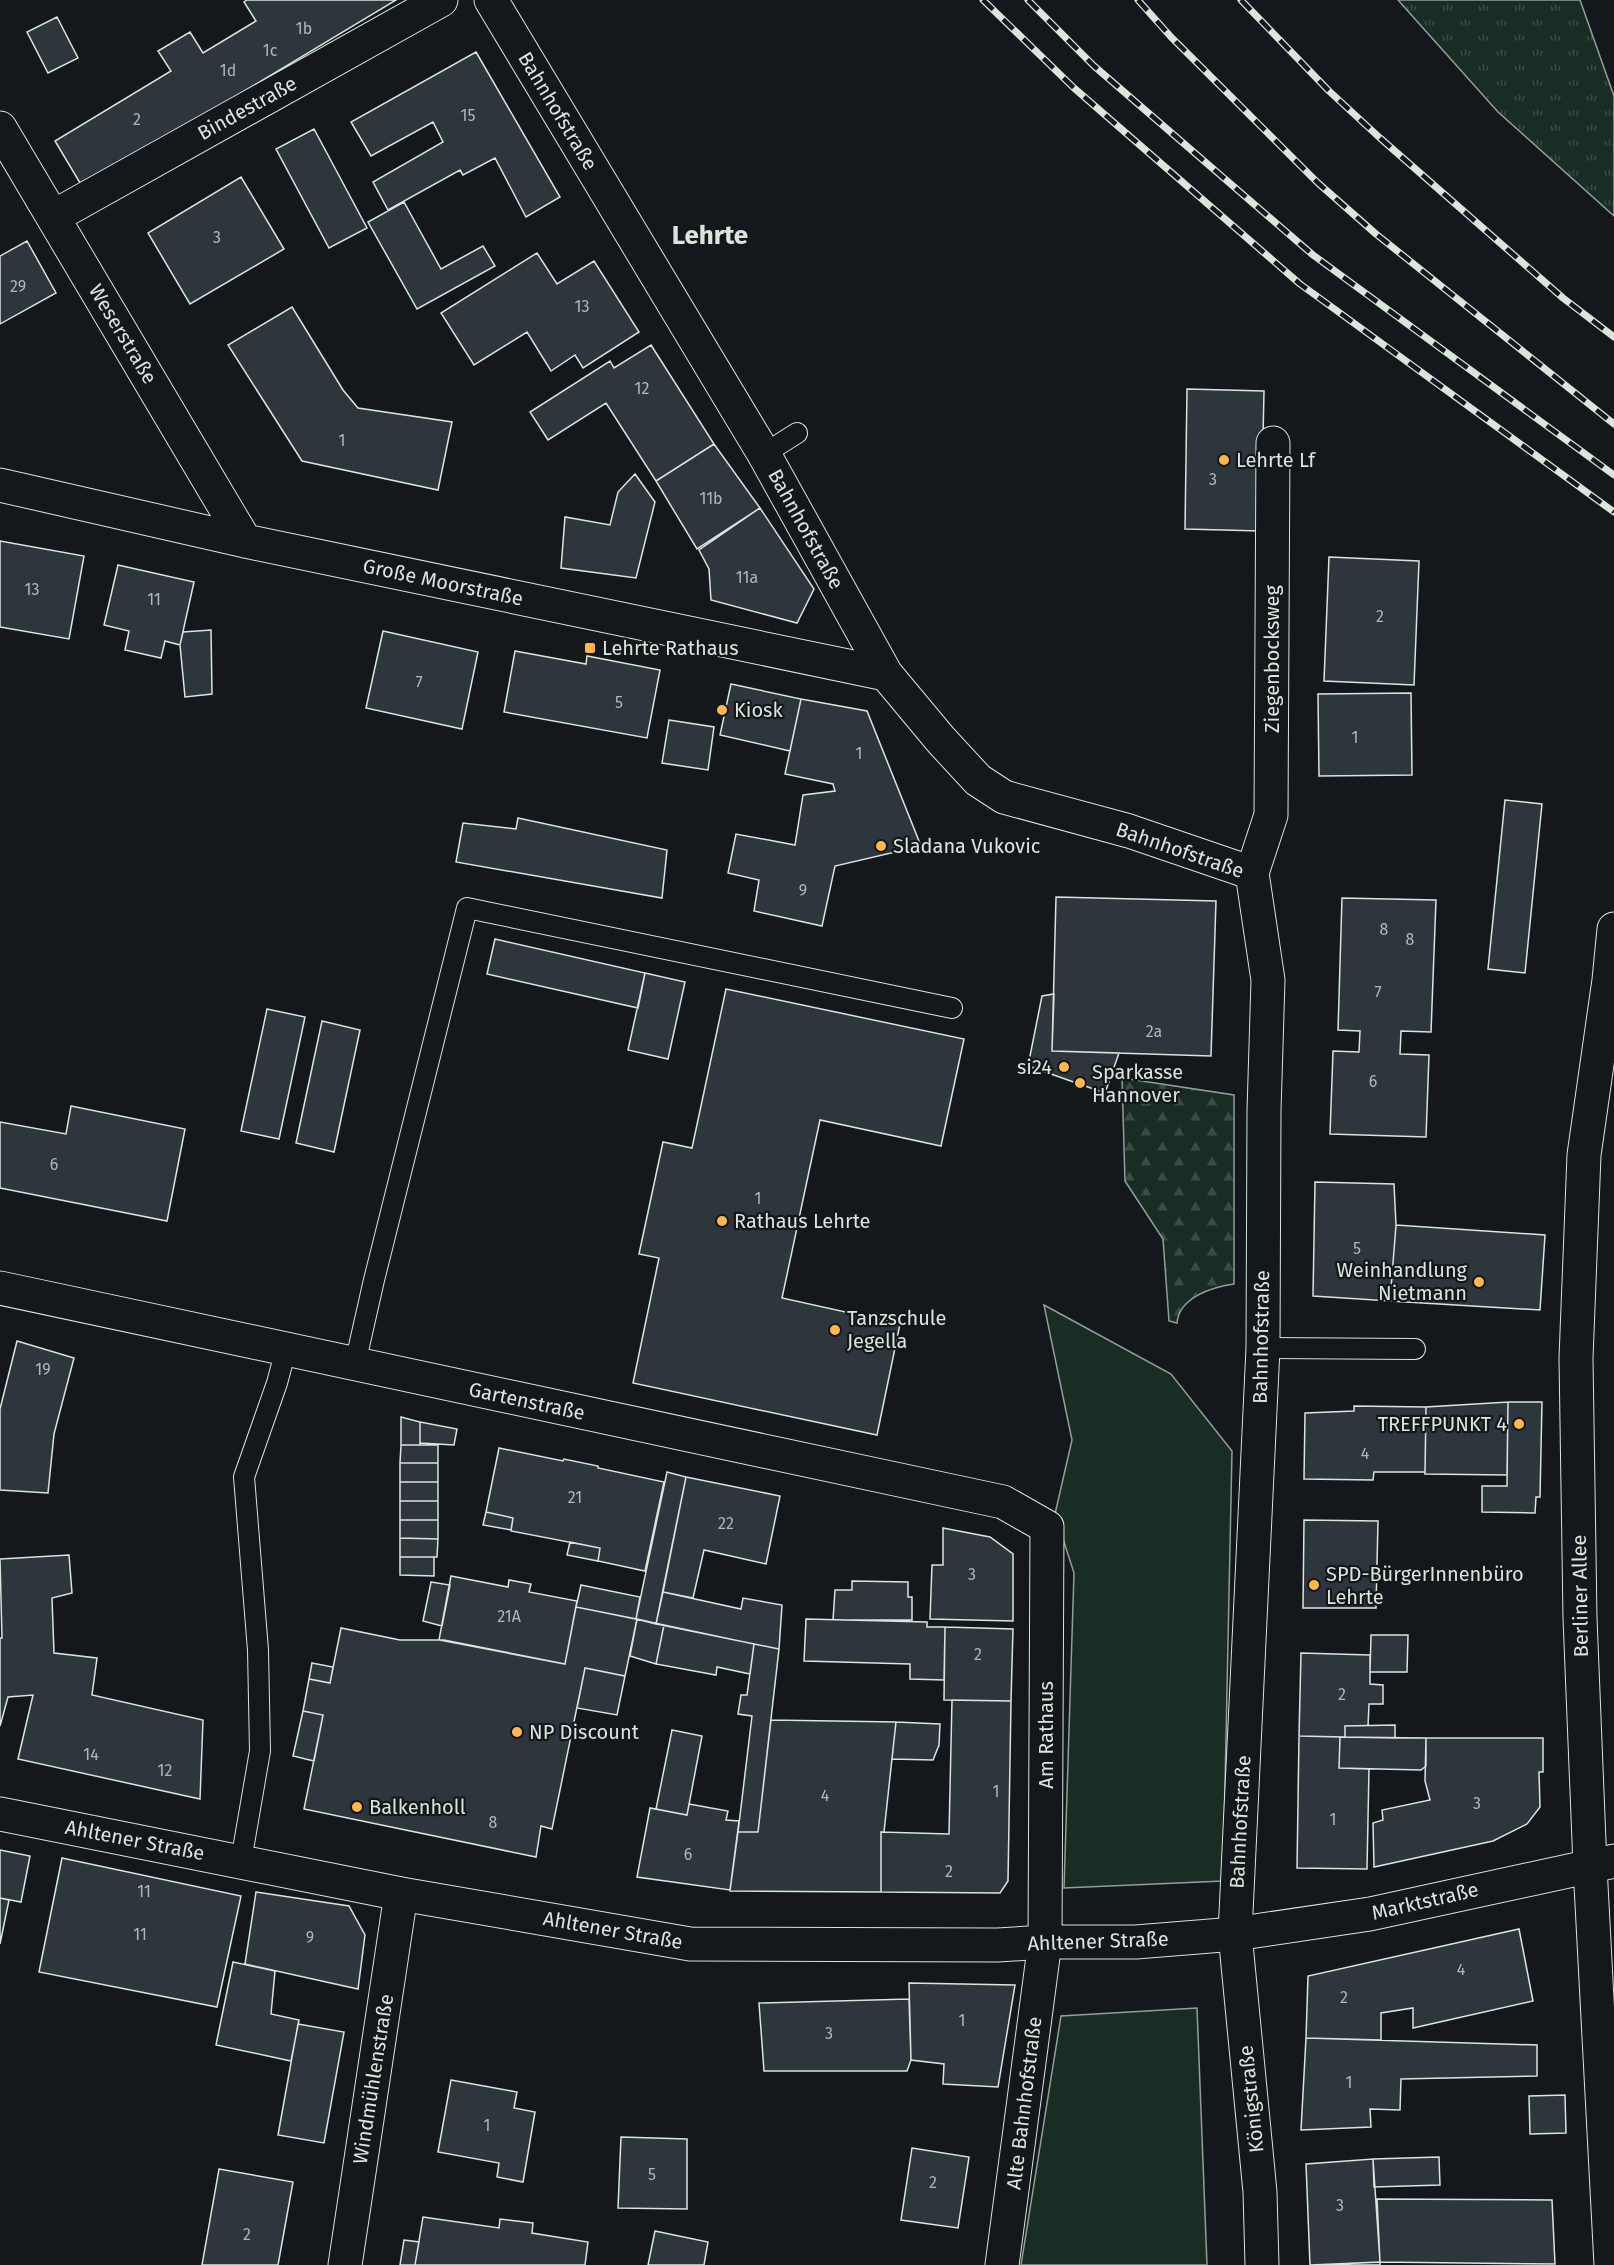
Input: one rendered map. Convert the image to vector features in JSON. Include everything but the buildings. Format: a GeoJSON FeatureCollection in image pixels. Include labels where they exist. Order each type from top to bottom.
{"type":"FeatureCollection","features":[{"type":"Feature","properties":{"kind":"street","name":"Bindestraße"},"geometry":{"type":"LineString","coordinates":[[53,217],[441,0]]}},
{"type":"Feature","properties":{"kind":"street","name":"Bahnhofstraße"},"geometry":{"type":"LineString","coordinates":[[492,0],[764,453],[886,674],[940,740],[978,780],[1004,797],[1129,831],[1252,873],[1268,980],[1264,1111],[1263,1348],[1235,1934]]}},
{"type":"Feature","properties":{"kind":"street","name":"Weserstraße"},"geometry":{"type":"LineString","coordinates":[[0,128],[245,540]]}},
{"type":"Feature","properties":{"kind":"street","name":"Ziegenbocksweg"},"geometry":{"type":"LineString","coordinates":[[1252,873],[1271,815],[1273,443]]}},
{"type":"Feature","properties":{"kind":"street","name":"Große Moorstraße"},"geometry":{"type":"LineString","coordinates":[[0,485],[245,540],[886,674]]}},
{"type":"Feature","properties":{"kind":"street","name":"Berliner Allee"},"geometry":{"type":"LineString","coordinates":[[1611,2265],[1602,1863],[1580,1618],[1576,1346],[1584,1155],[1614,929]]}},
{"type":"Feature","properties":{"kind":"street","name":"Gartenstraße"},"geometry":{"type":"LineString","coordinates":[[0,1288],[1003,1502],[1047,1527]]}},
{"type":"Feature","properties":{"kind":"street","name":"Am Rathaus"},"geometry":{"type":"LineString","coordinates":[[1045,1942],[1047,1527]]}},
{"type":"Feature","properties":{"kind":"street","name":"Ahltener Straße"},"geometry":{"type":"LineString","coordinates":[[0,1814],[401,1894],[690,1944],[998,1945],[1045,1942],[1136,1942],[1235,1934]]}},
{"type":"Feature","properties":{"kind":"street","name":"Marktstraße"},"geometry":{"type":"LineString","coordinates":[[1235,1934],[1370,1914],[1602,1863]]}},
{"type":"Feature","properties":{"kind":"street","name":"Windmühlenstraße"},"geometry":{"type":"LineString","coordinates":[[345,2265],[401,1894]]}},
{"type":"Feature","properties":{"kind":"street","name":"Königstraße"},"geometry":{"type":"LineString","coordinates":[[1235,1934],[1260,2192],[1262,2265]]}},
{"type":"Feature","properties":{"kind":"street","name":"Alte Bahnhofstraße"},"geometry":{"type":"LineString","coordinates":[[1002,2265],[1045,1942]]}},
{"type":"Feature","properties":{"kind":"lane"},"geometry":{"type":"LineString","coordinates":[[764,453],[796,433]]}},
{"type":"Feature","properties":{"kind":"lane"},"geometry":{"type":"LineString","coordinates":[[355,1364],[467,908],[952,1008]]}},
{"type":"Feature","properties":{"kind":"lane"},"geometry":{"type":"LineString","coordinates":[[1263,1348],[1415,1349]]}},
{"type":"Feature","properties":{"kind":"lane"},"geometry":{"type":"LineString","coordinates":[[242,1861],[260,1751],[258,1650],[244,1477],[277,1383],[286,1349]]}},
{"type":"Feature","properties":{"kind":"green space"},"geometry":{"type":"Polygon","coordinates":[[[1398,0],[1580,0],[1614,96],[1614,216],[1498,112],[1398,0]]]}},
{"type":"Feature","properties":{"kind":"green space"},"geometry":{"type":"Polygon","coordinates":[[[1122,1078],[1234,1095],[1234,1284],[1207,1291],[1190,1300],[1179,1314],[1177,1323],[1169,1321],[1163,1239],[1125,1181],[1122,1078]]]}},
{"type":"Feature","properties":{"kind":"green space"},"geometry":{"type":"Polygon","coordinates":[[[1044,1305],[1171,1374],[1232,1451],[1223,1881],[1064,1888],[1074,1573],[1055,1514],[1072,1440],[1044,1305]]]}},
{"type":"Feature","properties":{"kind":"green space"},"geometry":{"type":"Polygon","coordinates":[[[1197,2008],[1207,2265],[1021,2265],[1061,2016],[1197,2008]]]}},
{"type":"Feature","properties":{"kind":"railway"},"geometry":{"type":"LineString","coordinates":[[983,0],[1074,88],[1300,284],[1614,512]]}},
{"type":"Feature","properties":{"kind":"railway"},"geometry":{"type":"LineString","coordinates":[[1028,0],[1094,66],[1313,255],[1614,475]]}},
{"type":"Feature","properties":{"kind":"railway"},"geometry":{"type":"LineString","coordinates":[[1138,0],[1171,37],[1318,183],[1376,234],[1614,424]]}},
{"type":"Feature","properties":{"kind":"railway"},"geometry":{"type":"LineString","coordinates":[[1241,0],[1329,91],[1380,138],[1563,298],[1614,337]]}},
{"type":"Feature","properties":{"kind":"place","name":"Lehrte Lf"},"geometry":{"type":"Point","coordinates":[1224,460]}},
{"type":"Feature","properties":{"kind":"place","name":"Lehrte Rathaus"},"geometry":{"type":"Point","coordinates":[590,648]}},
{"type":"Feature","properties":{"kind":"place","name":"Kiosk"},"geometry":{"type":"Point","coordinates":[722,710]}},
{"type":"Feature","properties":{"kind":"place","name":"Sladana Vukovic"},"geometry":{"type":"Point","coordinates":[881,846]}},
{"type":"Feature","properties":{"kind":"place","name":"si24"},"geometry":{"type":"Point","coordinates":[1064,1067]}},
{"type":"Feature","properties":{"kind":"place","name":"Sparkasse Hannover"},"geometry":{"type":"Point","coordinates":[1080,1083]}},
{"type":"Feature","properties":{"kind":"place","name":"Rathaus Lehrte"},"geometry":{"type":"Point","coordinates":[722,1221]}},
{"type":"Feature","properties":{"kind":"place","name":"Weinhandlung Nietmann"},"geometry":{"type":"Point","coordinates":[1479,1282]}},
{"type":"Feature","properties":{"kind":"place","name":"Tanzschule Jegella"},"geometry":{"type":"Point","coordinates":[835,1330]}},
{"type":"Feature","properties":{"kind":"place","name":"TREFFPUNKT 4"},"geometry":{"type":"Point","coordinates":[1519,1424]}},
{"type":"Feature","properties":{"kind":"place","name":"SPD-BürgerInnenbüro Lehrte"},"geometry":{"type":"Point","coordinates":[1314,1585]}},
{"type":"Feature","properties":{"kind":"place","name":"NP Discount"},"geometry":{"type":"Point","coordinates":[517,1732]}},
{"type":"Feature","properties":{"kind":"place","name":"Balkenholl"},"geometry":{"type":"Point","coordinates":[357,1807]}},
{"type":"Feature","properties":{"kind":"district","name":"Lehrte"},"geometry":{"type":"Point","coordinates":[710,235]}}]}
